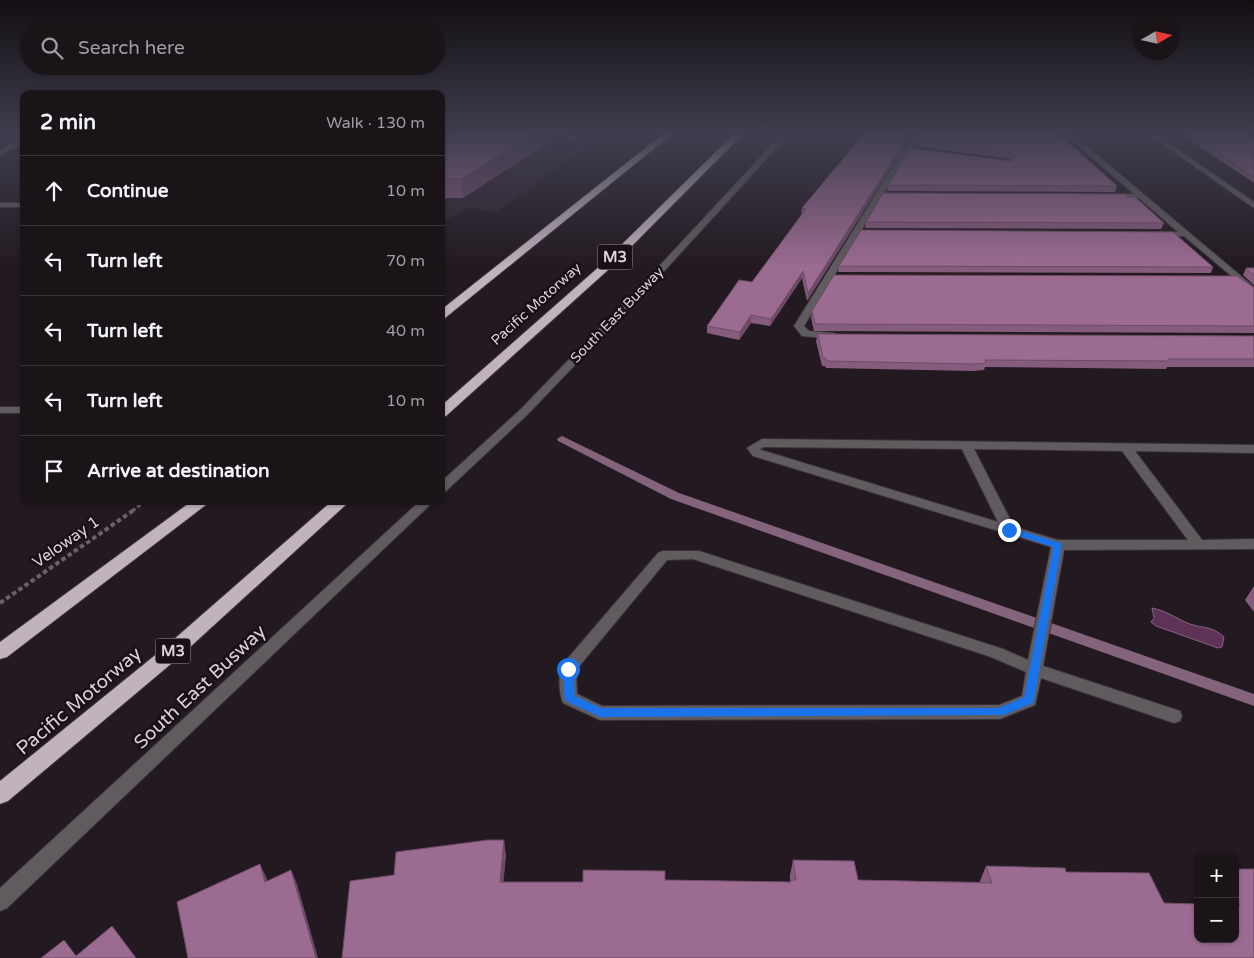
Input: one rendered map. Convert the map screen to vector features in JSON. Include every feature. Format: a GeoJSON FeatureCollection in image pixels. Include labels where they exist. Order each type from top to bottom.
{"type":"FeatureCollection","features":[{"type":"Feature","properties":{"kind":"highway"},"geometry":{"type":"LineString","coordinates":[[445,313],[612,179]]}},
{"type":"Feature","properties":{"kind":"highway","name":"Pacific Motorway"},"geometry":{"type":"LineString","coordinates":[[445,410],[604,268],[694,179]]}},
{"type":"Feature","properties":{"kind":"highway"},"geometry":{"type":"LineString","coordinates":[[0,652],[198,505]]}},
{"type":"Feature","properties":{"kind":"highway","name":"Pacific Motorway"},"geometry":{"type":"LineString","coordinates":[[0,794],[171,653],[338,505]]}},
{"type":"Feature","properties":{"kind":"street","name":"South East Busway"},"geometry":{"type":"LineString","coordinates":[[445,485],[524,412],[654,277],[745,179]]}},
{"type":"Feature","properties":{"kind":"street"},"geometry":{"type":"LineString","coordinates":[[842,336],[806,334],[799,326],[833,277],[856,232],[891,179]]}},
{"type":"Feature","properties":{"kind":"street"},"geometry":{"type":"LineString","coordinates":[[1120,179],[1254,292]]}},
{"type":"Feature","properties":{"kind":"street"},"geometry":{"type":"LineString","coordinates":[[1215,179],[1254,206]]}},
{"type":"Feature","properties":{"kind":"street"},"geometry":{"type":"LineString","coordinates":[[880,195],[890,195]]}},
{"type":"Feature","properties":{"kind":"street"},"geometry":{"type":"LineString","coordinates":[[1102,196],[1140,196]]}},
{"type":"Feature","properties":{"kind":"street"},"geometry":{"type":"LineString","coordinates":[[0,205],[20,205]]}},
{"type":"Feature","properties":{"kind":"street"},"geometry":{"type":"LineString","coordinates":[[856,232],[866,232]]}},
{"type":"Feature","properties":{"kind":"street"},"geometry":{"type":"LineString","coordinates":[[1147,234],[1186,234]]}},
{"type":"Feature","properties":{"kind":"street"},"geometry":{"type":"LineString","coordinates":[[1218,278],[1238,278]]}},
{"type":"Feature","properties":{"kind":"street"},"geometry":{"type":"LineString","coordinates":[[0,410],[18,410]]}},
{"type":"Feature","properties":{"kind":"street"},"geometry":{"type":"LineString","coordinates":[[1254,449],[762,443],[753,448],[757,453],[1058,545],[1254,544]]}},
{"type":"Feature","properties":{"kind":"street"},"geometry":{"type":"LineString","coordinates":[[966,446],[1009,530]]}},
{"type":"Feature","properties":{"kind":"street"},"geometry":{"type":"LineString","coordinates":[[1126,448],[1198,544]]}},
{"type":"Feature","properties":{"kind":"street","name":"South East Busway"},"geometry":{"type":"LineString","coordinates":[[0,901],[424,505]]}},
{"type":"Feature","properties":{"kind":"street"},"geometry":{"type":"LineString","coordinates":[[1058,545],[1045,609],[1040,642],[1034,669],[1029,700],[1000,712],[600,713],[569,698],[568,669],[663,556],[694,554],[997,654],[1034,669],[1174,716]]}},
{"type":"Feature","properties":{"kind":"path","name":"Veloway 1"},"geometry":{"type":"LineString","coordinates":[[0,602],[140,505]]}},
{"type":"Feature","properties":{"kind":"shaded area"},"geometry":{"type":"Polygon","coordinates":[[[445,179],[543,179],[497,212],[467,208],[445,222],[445,179]]]}},
{"type":"Feature","properties":{"kind":"shaded area"},"geometry":{"type":"Polygon","coordinates":[[[1152,608],[1195,626],[1215,631],[1224,637],[1222,647],[1218,648],[1156,626],[1151,622],[1154,618],[1152,608]]]}},
{"type":"Feature","properties":{"kind":"building"},"geometry":{"type":"Polygon","coordinates":[[[826,179],[881,179],[808,293],[803,271],[771,319],[751,315],[740,332],[707,326],[739,280],[752,282],[806,209],[802,208],[826,179]]]}},
{"type":"Feature","properties":{"kind":"building"},"geometry":{"type":"Polygon","coordinates":[[[892,179],[1109,179],[1117,186],[888,185],[892,179]]]}},
{"type":"Feature","properties":{"kind":"building"},"geometry":{"type":"Polygon","coordinates":[[[883,193],[1125,194],[1128,197],[1135,197],[1164,223],[866,222],[883,193]]]}},
{"type":"Feature","properties":{"kind":"building"},"geometry":{"type":"Polygon","coordinates":[[[861,230],[1173,232],[1213,267],[839,266],[861,230]]]}},
{"type":"Feature","properties":{"kind":"building"},"geometry":{"type":"Polygon","coordinates":[[[1246,268],[1254,268],[1254,275],[1246,268]]]}},
{"type":"Feature","properties":{"kind":"building"},"geometry":{"type":"Polygon","coordinates":[[[834,275],[1237,276],[1254,288],[1254,326],[815,324],[812,311],[834,275]]]}},
{"type":"Feature","properties":{"kind":"building"},"geometry":{"type":"Polygon","coordinates":[[[818,334],[1254,336],[1254,359],[1168,359],[1169,361],[985,360],[986,363],[974,364],[827,361],[826,358],[823,358],[818,334]]]}},
{"type":"Feature","properties":{"kind":"building"},"geometry":{"type":"Polygon","coordinates":[[[488,840],[504,840],[500,882],[583,882],[583,870],[665,871],[665,880],[791,882],[790,880],[796,880],[793,860],[854,861],[858,880],[992,883],[986,866],[1065,868],[1066,872],[1149,873],[1164,903],[1194,904],[1194,943],[1239,943],[1239,869],[1254,869],[1254,958],[342,958],[350,881],[394,875],[396,852],[488,840]]]}},
{"type":"Feature","properties":{"kind":"building"},"geometry":{"type":"Polygon","coordinates":[[[260,864],[265,882],[291,870],[316,958],[188,958],[177,902],[260,864]]]}},
{"type":"Feature","properties":{"kind":"building"},"geometry":{"type":"Polygon","coordinates":[[[112,926],[136,958],[41,958],[64,940],[76,956],[112,926]]]}},
{"type":"Feature","properties":{"kind":"waterway"},"geometry":{"type":"LineString","coordinates":[[562,439],[675,496],[1254,700]]}},
{"type":"Feature","properties":{"kind":"route"},"geometry":{"type":"LineString","coordinates":[[568,669],[569,698],[600,713],[1000,712],[1029,700],[1058,545],[1009,530]]}}]}
